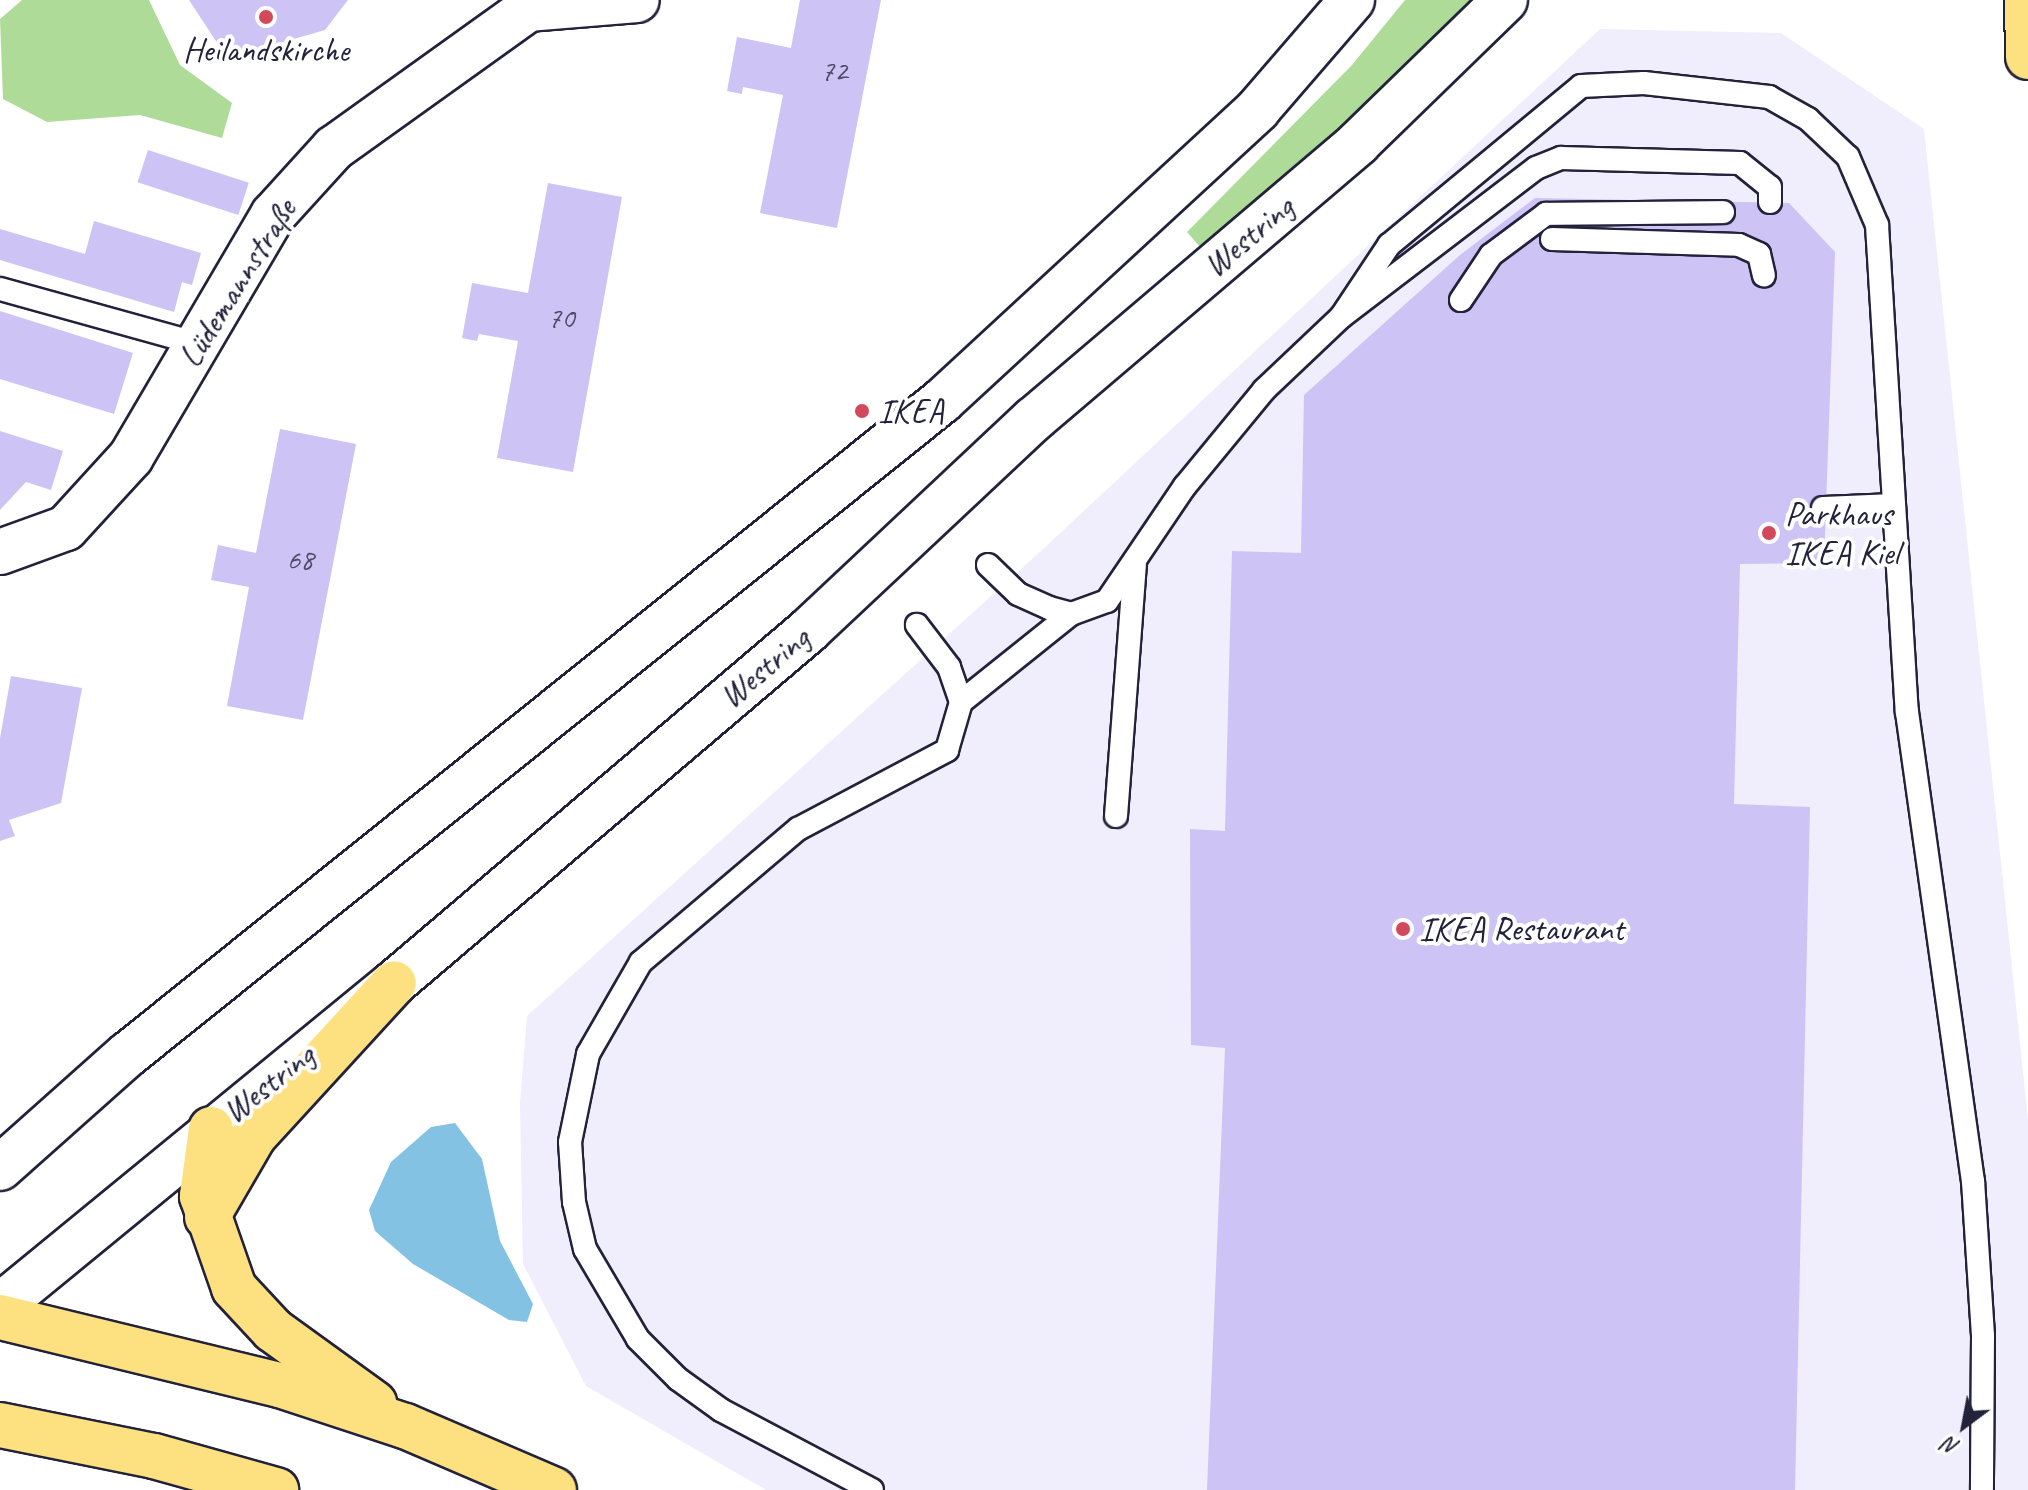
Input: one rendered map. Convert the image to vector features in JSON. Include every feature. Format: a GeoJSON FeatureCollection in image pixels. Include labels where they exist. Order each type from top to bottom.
{"type":"FeatureCollection","features":[{"type":"Feature","properties":{"kind":"highway"},"geometry":{"type":"LineString","coordinates":[[2027,0],[2028,57]]}},
{"type":"Feature","properties":{"kind":"highway"},"geometry":{"type":"LineString","coordinates":[[207,1217],[254,1136],[394,983]]}},
{"type":"Feature","properties":{"kind":"highway"},"geometry":{"type":"LineString","coordinates":[[211,1129],[202,1165],[207,1217],[223,1266],[248,1307],[405,1426]]}},
{"type":"Feature","properties":{"kind":"highway"},"geometry":{"type":"LineString","coordinates":[[0,1317],[280,1385],[405,1426],[554,1490]]}},
{"type":"Feature","properties":{"kind":"highway"},"geometry":{"type":"LineString","coordinates":[[0,1425],[75,1437],[276,1490]]}},
{"type":"Feature","properties":{"kind":"main road","name":"Lüdemannstraße"},"geometry":{"type":"LineString","coordinates":[[0,552],[66,528],[131,457],[273,215],[334,148],[524,4],[637,0]]}},
{"type":"Feature","properties":{"kind":"main road"},"geometry":{"type":"LineString","coordinates":[[0,1168],[127,1055],[1018,336],[1258,109],[1352,0]]}},
{"type":"Feature","properties":{"kind":"main road","name":"Westring"},"geometry":{"type":"LineString","coordinates":[[0,1306],[211,1129],[394,983],[820,620],[1034,419],[1358,143],[1505,0]]}},
{"type":"Feature","properties":{"kind":"lane"},"geometry":{"type":"LineString","coordinates":[[1341,317],[1389,245],[1564,94],[1608,82],[1769,97],[1808,119],[1848,157],[1877,225],[1907,712],[1973,1181],[1983,1336],[1982,1490]]}},
{"type":"Feature","properties":{"kind":"lane"},"geometry":{"type":"LineString","coordinates":[[872,1490],[721,1410],[678,1379],[638,1339],[585,1249],[574,1202],[575,1097],[594,1043],[641,962],[798,829],[947,750],[961,702],[1071,614],[1107,601],[1136,564],[1226,432],[1341,317],[1514,179],[1561,158],[1740,163],[1770,187],[1770,202]]}},
{"type":"Feature","properties":{"kind":"lane"},"geometry":{"type":"LineString","coordinates":[[1461,300],[1491,255],[1546,214],[1723,212]]}},
{"type":"Feature","properties":{"kind":"lane"},"geometry":{"type":"LineString","coordinates":[[1552,239],[1739,245],[1759,254],[1764,275]]}},
{"type":"Feature","properties":{"kind":"lane"},"geometry":{"type":"LineString","coordinates":[[0,289],[198,344]]}},
{"type":"Feature","properties":{"kind":"lane"},"geometry":{"type":"LineString","coordinates":[[1823,508],[1894,505]]}},
{"type":"Feature","properties":{"kind":"lane"},"geometry":{"type":"LineString","coordinates":[[1116,816],[1136,564]]}},
{"type":"Feature","properties":{"kind":"lane"},"geometry":{"type":"LineString","coordinates":[[988,565],[1031,602],[1071,614]]}},
{"type":"Feature","properties":{"kind":"lane"},"geometry":{"type":"LineString","coordinates":[[917,625],[949,667],[961,702]]}},
{"type":"Feature","properties":{"kind":"shaded area"},"geometry":{"type":"Polygon","coordinates":[[[1600,29],[1781,33],[1924,129],[2028,1120],[2028,1490],[766,1490],[586,1386],[523,1264],[520,1103],[527,1016],[1041,551],[1600,29]]]}},
{"type":"Feature","properties":{"kind":"green space"},"geometry":{"type":"Polygon","coordinates":[[[22,0],[149,0],[180,65],[232,103],[222,138],[140,115],[47,122],[3,99],[0,19],[22,0]]]}},
{"type":"Feature","properties":{"kind":"green space"},"geometry":{"type":"Polygon","coordinates":[[[1405,0],[1472,0],[1343,127],[1200,247],[1187,232],[1352,65],[1405,0]]]}},
{"type":"Feature","properties":{"kind":"water"},"geometry":{"type":"Polygon","coordinates":[[[455,1123],[482,1159],[500,1241],[533,1304],[527,1322],[509,1320],[413,1264],[375,1231],[369,1210],[391,1162],[431,1127],[455,1123]]]}},
{"type":"Feature","properties":{"kind":"building","name":"Heilandskirche"},"geometry":{"type":"Polygon","coordinates":[[[189,0],[348,0],[325,30],[227,58],[189,0]]]}},
{"type":"Feature","properties":{"kind":"building"},"geometry":{"type":"Polygon","coordinates":[[[800,0],[881,0],[837,228],[760,213],[783,95],[743,87],[742,94],[727,91],[737,37],[791,48],[800,0]]]}},
{"type":"Feature","properties":{"kind":"building"},"geometry":{"type":"Polygon","coordinates":[[[148,150],[249,183],[238,215],[137,182],[148,150]]]}},
{"type":"Feature","properties":{"kind":"building"},"geometry":{"type":"Polygon","coordinates":[[[548,183],[622,197],[573,472],[497,458],[518,341],[479,334],[477,341],[462,338],[472,283],[528,293],[548,183]]]}},
{"type":"Feature","properties":{"kind":"building"},"geometry":{"type":"Polygon","coordinates":[[[1535,198],[1789,203],[1835,252],[1824,563],[1740,564],[1734,804],[1810,807],[1795,1490],[1207,1490],[1225,1048],[1191,1045],[1190,829],[1225,831],[1232,551],[1301,553],[1304,395],[1460,255],[1535,198]]]}},
{"type":"Feature","properties":{"kind":"building"},"geometry":{"type":"Polygon","coordinates":[[[94,221],[201,253],[192,285],[182,282],[174,312],[0,260],[0,229],[85,254],[94,221]]]}},
{"type":"Feature","properties":{"kind":"building"},"geometry":{"type":"Polygon","coordinates":[[[0,311],[133,353],[114,414],[0,379],[0,311]]]}},
{"type":"Feature","properties":{"kind":"building"},"geometry":{"type":"Polygon","coordinates":[[[280,429],[356,444],[303,720],[227,706],[249,587],[211,580],[218,545],[256,553],[280,429]]]}},
{"type":"Feature","properties":{"kind":"building"},"geometry":{"type":"Polygon","coordinates":[[[0,431],[63,451],[51,490],[26,482],[0,510],[0,431]]]}},
{"type":"Feature","properties":{"kind":"building"},"geometry":{"type":"Polygon","coordinates":[[[11,676],[82,688],[61,803],[9,820],[15,836],[0,841],[0,738],[11,676]]]}},
{"type":"Feature","properties":{"kind":"place","name":"Heilandskirche"},"geometry":{"type":"Point","coordinates":[266,17]}},
{"type":"Feature","properties":{"kind":"place","name":"IKEA"},"geometry":{"type":"Point","coordinates":[862,411]}},
{"type":"Feature","properties":{"kind":"place","name":"Parkhaus IKEA Kiel"},"geometry":{"type":"Point","coordinates":[1769,533]}},
{"type":"Feature","properties":{"kind":"place","name":"IKEA Restaurant"},"geometry":{"type":"Point","coordinates":[1403,929]}}]}
